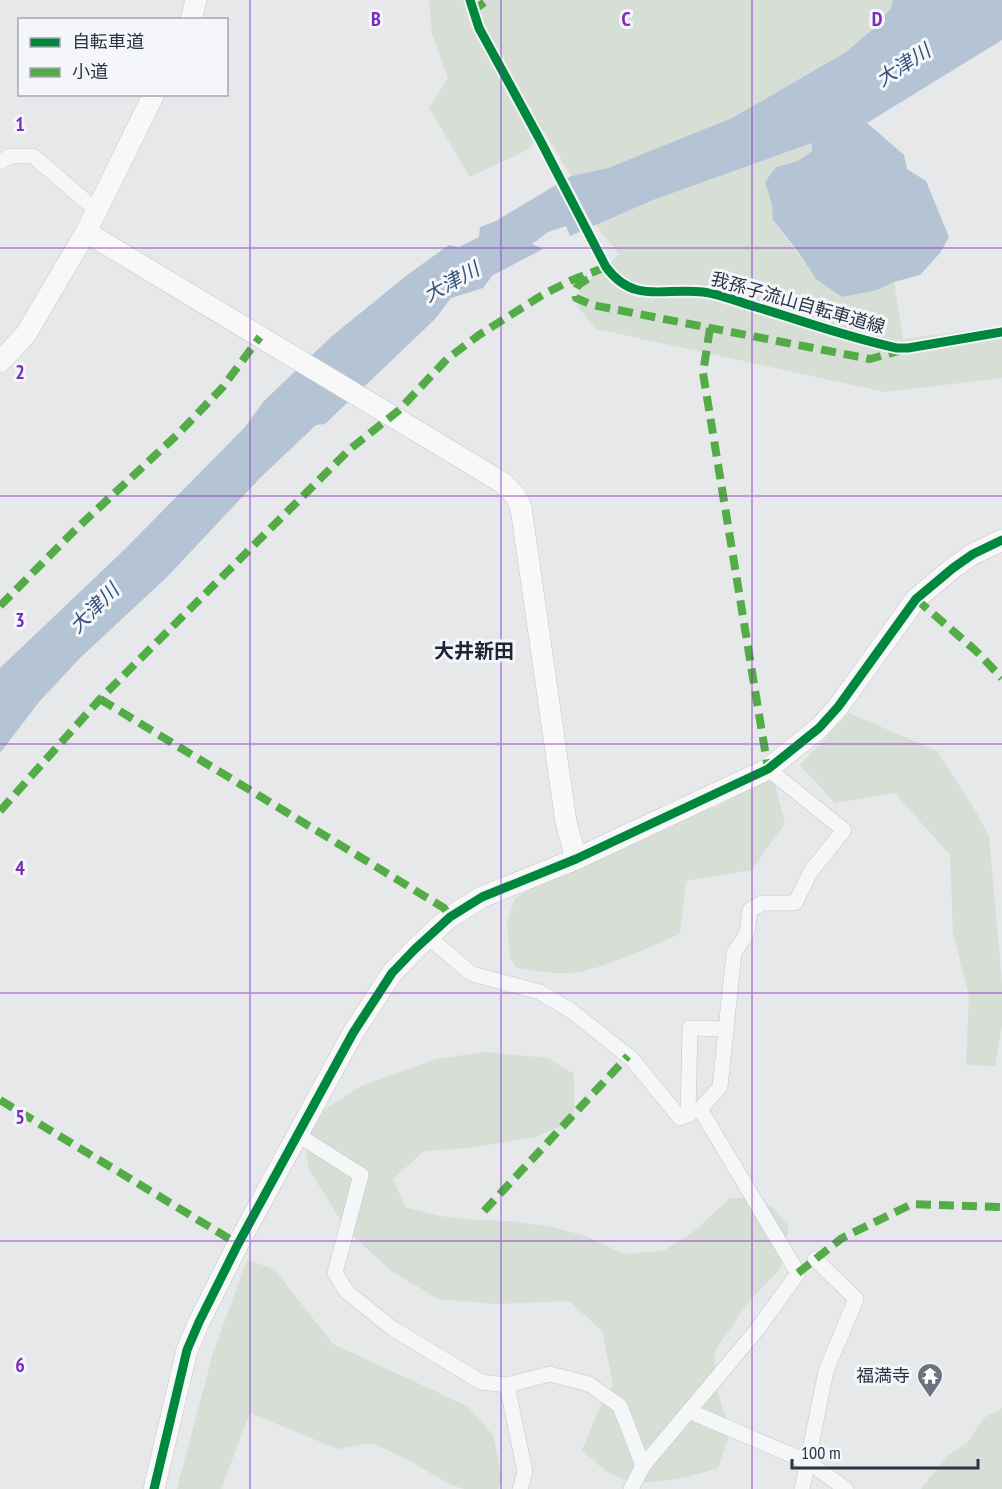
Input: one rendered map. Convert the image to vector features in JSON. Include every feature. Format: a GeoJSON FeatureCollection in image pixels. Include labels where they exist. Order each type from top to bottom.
{"type":"FeatureCollection","features":[{"type":"Feature","properties":{"kind":"street"},"geometry":{"type":"LineString","coordinates":[[192,18],[196,0]]}},
{"type":"Feature","properties":{"kind":"street"},"geometry":{"type":"LineString","coordinates":[[0,362],[26,334],[86,232],[153,96]]}},
{"type":"Feature","properties":{"kind":"street"},"geometry":{"type":"LineString","coordinates":[[0,162],[10,156],[33,156],[96,210]]}},
{"type":"Feature","properties":{"kind":"street"},"geometry":{"type":"LineString","coordinates":[[86,232],[503,483],[515,495],[521,508],[566,822],[576,859]]}},
{"type":"Feature","properties":{"kind":"street"},"geometry":{"type":"LineString","coordinates":[[154,1489],[187,1350],[238,1244],[372,1002],[392,973],[450,917],[482,897],[576,859],[768,769],[819,728],[838,707],[916,599],[973,554],[1002,540]]}},
{"type":"Feature","properties":{"kind":"street"},"geometry":{"type":"LineString","coordinates":[[428,937],[472,974],[540,992],[570,1010],[632,1059],[680,1118],[694,1112],[720,1087],[734,953],[747,933],[750,910],[762,903],[795,903],[811,871],[844,830],[768,769]]}},
{"type":"Feature","properties":{"kind":"street"},"geometry":{"type":"LineString","coordinates":[[631,1489],[643,1466],[756,1331],[798,1273],[694,1112],[690,1028],[726,1029]]}},
{"type":"Feature","properties":{"kind":"street"},"geometry":{"type":"LineString","coordinates":[[298,1135],[361,1174],[335,1273],[347,1292],[392,1328],[481,1382],[507,1385],[550,1374],[589,1384],[620,1406],[643,1466]]}},
{"type":"Feature","properties":{"kind":"street"},"geometry":{"type":"LineString","coordinates":[[802,1489],[826,1371],[856,1299],[815,1259]]}},
{"type":"Feature","properties":{"kind":"street"},"geometry":{"type":"LineString","coordinates":[[507,1385],[525,1472],[520,1489]]}},
{"type":"Feature","properties":{"kind":"street"},"geometry":{"type":"LineString","coordinates":[[689,1411],[807,1462],[846,1489]]}},
{"type":"Feature","properties":{"kind":"shaded area"},"geometry":{"type":"Polygon","coordinates":[[[429,0],[893,0],[891,8],[872,30],[846,52],[732,118],[608,168],[571,176],[544,131],[527,150],[470,177],[429,108],[448,78],[432,34],[429,0]]]}},
{"type":"Feature","properties":{"kind":"shaded area"},"geometry":{"type":"Polygon","coordinates":[[[813,143],[812,151],[798,161],[776,167],[765,182],[772,205],[773,220],[816,279],[877,290],[894,282],[903,339],[1002,326],[1002,378],[885,392],[596,329],[577,306],[580,288],[619,254],[595,224],[653,200],[813,143]]]}},
{"type":"Feature","properties":{"kind":"shaded area"},"geometry":{"type":"Polygon","coordinates":[[[849,713],[937,751],[989,836],[1002,983],[1002,1025],[995,1066],[966,1065],[969,996],[953,933],[950,855],[895,793],[835,803],[800,765],[849,713]]]}},
{"type":"Feature","properties":{"kind":"shaded area"},"geometry":{"type":"Polygon","coordinates":[[[773,776],[785,823],[752,870],[686,881],[680,934],[620,959],[583,971],[558,973],[517,968],[510,958],[507,922],[515,899],[528,890],[671,821],[718,806],[773,776]]]}},
{"type":"Feature","properties":{"kind":"shaded area"},"geometry":{"type":"Polygon","coordinates":[[[485,1052],[548,1058],[574,1074],[574,1120],[537,1137],[469,1148],[424,1151],[393,1179],[405,1207],[439,1216],[510,1221],[552,1227],[586,1236],[624,1254],[663,1251],[693,1232],[730,1198],[758,1198],[774,1209],[789,1227],[780,1269],[747,1304],[715,1351],[714,1380],[730,1433],[718,1468],[653,1482],[627,1480],[606,1471],[582,1450],[599,1409],[613,1384],[602,1331],[569,1301],[497,1304],[438,1299],[390,1270],[348,1231],[309,1170],[305,1143],[310,1119],[361,1086],[436,1059],[485,1052]]]}},
{"type":"Feature","properties":{"kind":"shaded area"},"geometry":{"type":"Polygon","coordinates":[[[247,1260],[274,1269],[333,1344],[467,1406],[493,1435],[502,1479],[498,1489],[464,1489],[449,1484],[408,1460],[372,1443],[338,1449],[250,1413],[221,1489],[177,1489],[213,1353],[247,1260]]]}},
{"type":"Feature","properties":{"kind":"shaded area"},"geometry":{"type":"Polygon","coordinates":[[[1002,1408],[1002,1489],[921,1489],[947,1456],[967,1443],[984,1418],[1002,1408]]]}},
{"type":"Feature","properties":{"kind":"water","name":"大津川"},"geometry":{"type":"Polygon","coordinates":[[[893,0],[1002,0],[1002,40],[867,123],[904,155],[907,169],[926,181],[949,237],[940,253],[920,275],[894,282],[877,290],[842,297],[816,279],[773,220],[772,205],[765,182],[776,167],[798,161],[812,151],[812,143],[653,200],[570,236],[566,226],[548,232],[532,244],[543,249],[493,275],[483,288],[451,298],[435,319],[325,424],[316,425],[260,478],[167,577],[80,658],[39,702],[0,753],[0,668],[125,549],[245,427],[264,401],[331,337],[407,275],[449,245],[459,247],[479,237],[480,227],[496,221],[571,176],[608,168],[732,118],[846,52],[872,30],[891,8],[893,0]]]}},
{"type":"Feature","properties":{"kind":"pier"},"geometry":{"type":"Polygon","coordinates":[[[566,175],[594,228],[582,234],[555,182],[566,175]]]}},
{"type":"Feature","properties":{"kind":"marked path"},"geometry":{"type":"LineString","coordinates":[[472,11],[488,0]]}},
{"type":"Feature","properties":{"kind":"marked path"},"geometry":{"type":"LineString","coordinates":[[0,811],[100,699],[350,449],[398,411],[447,359],[479,335],[544,294],[606,267]]}},
{"type":"Feature","properties":{"kind":"marked path"},"geometry":{"type":"LineString","coordinates":[[588,279],[578,286],[575,294],[576,298],[592,305],[870,359],[899,351]]}},
{"type":"Feature","properties":{"kind":"marked path"},"geometry":{"type":"LineString","coordinates":[[710,328],[703,373],[768,769]]}},
{"type":"Feature","properties":{"kind":"marked path"},"geometry":{"type":"LineString","coordinates":[[0,606],[74,531],[179,433],[222,388],[260,337]]}},
{"type":"Feature","properties":{"kind":"marked path"},"geometry":{"type":"LineString","coordinates":[[916,599],[975,650],[1002,678]]}},
{"type":"Feature","properties":{"kind":"marked path"},"geometry":{"type":"LineString","coordinates":[[100,699],[444,908],[450,917]]}},
{"type":"Feature","properties":{"kind":"marked path"},"geometry":{"type":"LineString","coordinates":[[484,1211],[628,1056]]}},
{"type":"Feature","properties":{"kind":"marked path"},"geometry":{"type":"LineString","coordinates":[[0,1100],[238,1244]]}},
{"type":"Feature","properties":{"kind":"marked path"},"geometry":{"type":"LineString","coordinates":[[798,1273],[842,1238],[912,1204],[1002,1207]]}},
{"type":"Feature","properties":{"kind":"cycle path","name":"我孫子流山自転車道線"},"geometry":{"type":"LineString","coordinates":[[470,0],[479,28],[606,267],[627,286],[650,292],[689,291],[716,294],[897,348],[1002,332]]}},
{"type":"Feature","properties":{"kind":"cycle path"},"geometry":{"type":"LineString","coordinates":[[154,1489],[187,1350],[199,1322],[238,1244],[353,1033],[392,973],[450,917],[482,897],[576,859],[768,769],[819,728],[838,707],[916,599],[973,554],[1002,540]]}},
{"type":"Feature","properties":{"kind":"place","name":"福満寺"},"geometry":{"type":"Point","coordinates":[930,1399]}},
{"type":"Feature","properties":{"kind":"district","name":"大井新田"},"geometry":{"type":"Point","coordinates":[474,651]}}]}
